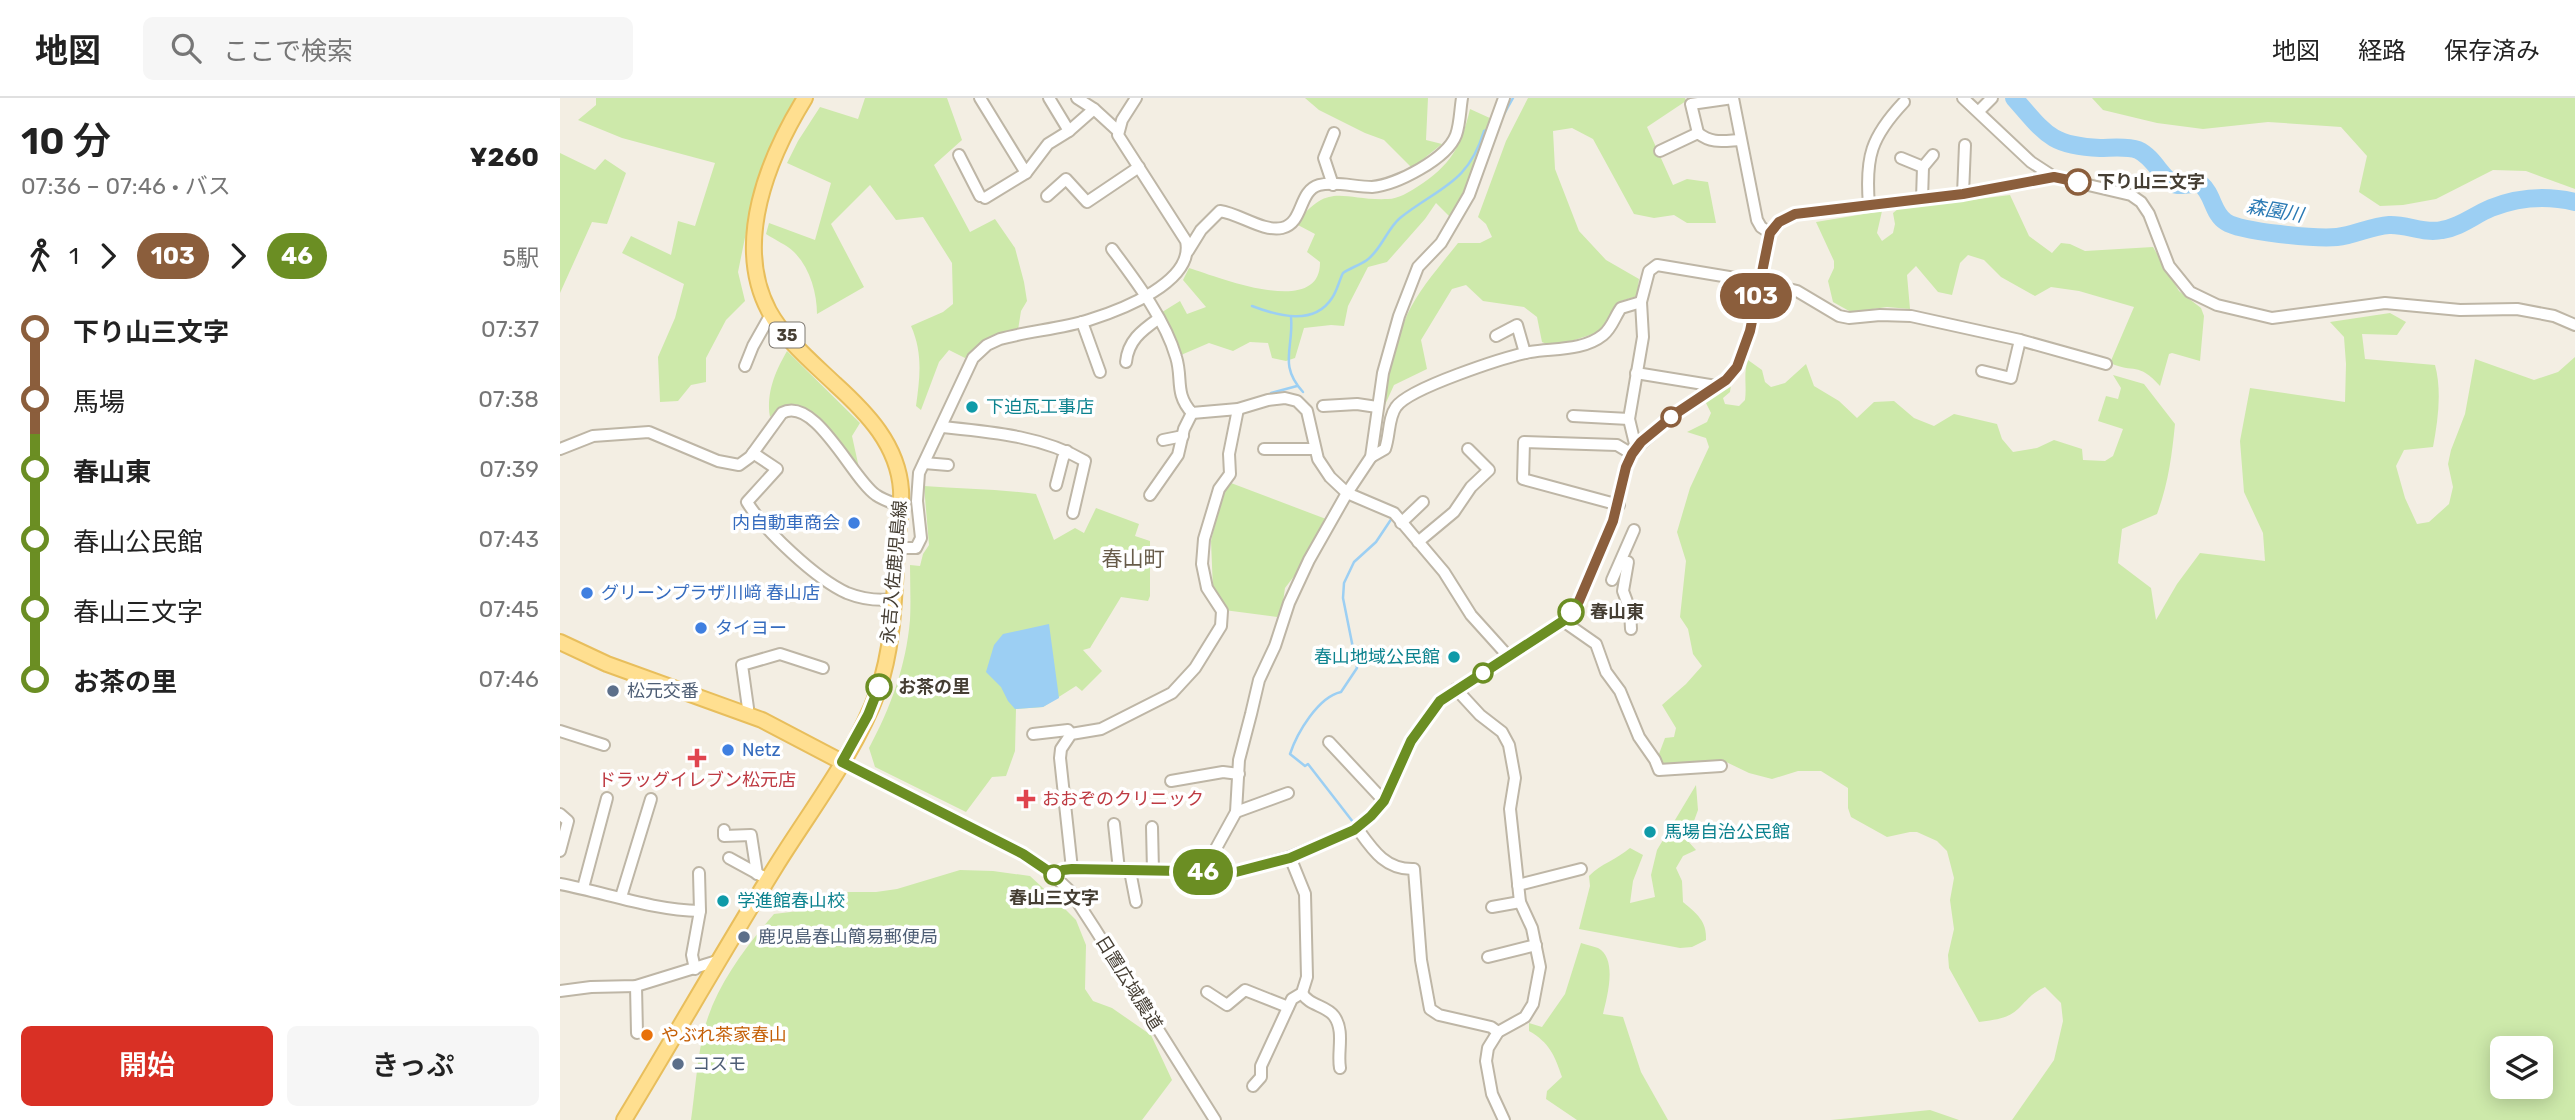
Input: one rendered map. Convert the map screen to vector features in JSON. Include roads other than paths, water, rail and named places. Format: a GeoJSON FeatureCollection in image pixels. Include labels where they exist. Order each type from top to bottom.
{"type":"FeatureCollection","features":[{"type":"Feature","properties":{"kind":"main road","name":"永吉入佐鹿児島線"},"geometry":{"type":"LineString","coordinates":[[624,1120],[717,961],[762,877],[842,762],[868,715],[880,686],[895,599],[901,506],[899,473],[882,436],[860,407],[801,352],[771,314],[761,294],[753,254],[758,212],[774,156],[805,98]]}},
{"type":"Feature","properties":{"kind":"main road"},"geometry":{"type":"LineString","coordinates":[[560,642],[607,664],[743,712],[842,762]]}},
{"type":"Feature","properties":{"kind":"street"},"geometry":{"type":"LineString","coordinates":[[979,98],[1026,173]]}},
{"type":"Feature","properties":{"kind":"street"},"geometry":{"type":"LineString","coordinates":[[1049,98],[1069,131]]}},
{"type":"Feature","properties":{"kind":"street"},"geometry":{"type":"LineString","coordinates":[[1077,98],[1118,131],[1125,148],[1170,213],[1186,241],[1188,251]]}},
{"type":"Feature","properties":{"kind":"street"},"geometry":{"type":"LineString","coordinates":[[1118,131],[1136,98]]}},
{"type":"Feature","properties":{"kind":"street"},"geometry":{"type":"LineString","coordinates":[[897,548],[916,548],[921,538],[917,489],[919,473],[942,427],[966,368],[987,345],[1007,337],[1082,322],[1146,295],[1177,274],[1201,230],[1220,211],[1282,228],[1294,221],[1307,193],[1313,187],[1385,186],[1402,180],[1449,148],[1456,134],[1462,98]]}},
{"type":"Feature","properties":{"kind":"street"},"geometry":{"type":"LineString","coordinates":[[1203,872],[1236,812],[1239,760],[1259,680],[1275,646],[1289,603],[1308,561],[1371,457],[1383,373],[1399,316],[1418,267],[1441,243],[1469,195],[1504,98]]}},
{"type":"Feature","properties":{"kind":"street"},"geometry":{"type":"LineString","coordinates":[[1740,140],[1717,142],[1698,133],[1691,104],[1733,98],[1757,220],[1761,227],[1770,233]]}},
{"type":"Feature","properties":{"kind":"street"},"geometry":{"type":"LineString","coordinates":[[1963,98],[2031,162],[2054,177],[2131,195],[2141,202],[2149,214],[2169,266],[2189,292],[2217,305],[2272,318],[2385,303],[2460,310],[2517,309],[2554,316],[2575,325]]}},
{"type":"Feature","properties":{"kind":"street"},"geometry":{"type":"LineString","coordinates":[[1979,111],[1992,98]]}},
{"type":"Feature","properties":{"kind":"street"},"geometry":{"type":"LineString","coordinates":[[1869,205],[1867,177],[1870,152],[1885,121],[1905,102]]}},
{"type":"Feature","properties":{"kind":"street"},"geometry":{"type":"LineString","coordinates":[[960,155],[982,197],[1026,173],[1048,144],[1069,131],[1094,109]]}},
{"type":"Feature","properties":{"kind":"street"},"geometry":{"type":"LineString","coordinates":[[1332,185],[1324,158],[1334,133]]}},
{"type":"Feature","properties":{"kind":"street"},"geometry":{"type":"LineString","coordinates":[[1660,151],[1698,133]]}},
{"type":"Feature","properties":{"kind":"street"},"geometry":{"type":"LineString","coordinates":[[1963,194],[1965,145]]}},
{"type":"Feature","properties":{"kind":"street"},"geometry":{"type":"LineString","coordinates":[[1922,198],[1923,167],[1933,155]]}},
{"type":"Feature","properties":{"kind":"street"},"geometry":{"type":"LineString","coordinates":[[1902,158],[1923,167]]}},
{"type":"Feature","properties":{"kind":"street"},"geometry":{"type":"LineString","coordinates":[[1047,196],[1066,178],[1087,202],[1139,167]]}},
{"type":"Feature","properties":{"kind":"street"},"geometry":{"type":"LineString","coordinates":[[1054,875],[1072,869],[1245,871],[1290,858],[1357,828],[1384,801],[1402,757],[1421,725],[1440,701],[1563,621],[1579,601],[1619,505],[1626,467],[1634,451],[1675,414],[1726,380],[1737,367],[1750,331],[1770,233],[1779,222],[1795,214],[1963,194],[2054,177]]}},
{"type":"Feature","properties":{"kind":"street"},"geometry":{"type":"LineString","coordinates":[[1112,249],[1146,295],[1158,319],[1177,359],[1181,397],[1192,413]]}},
{"type":"Feature","properties":{"kind":"street"},"geometry":{"type":"LineString","coordinates":[[1634,451],[1629,419],[1643,337],[1641,302],[1649,271],[1657,265],[1797,291],[1839,316],[1849,318],[1898,314],[2020,340],[2106,364]]}},
{"type":"Feature","properties":{"kind":"street"},"geometry":{"type":"LineString","coordinates":[[1371,457],[1385,449],[1393,411],[1397,404],[1409,396],[1437,383],[1525,353],[1567,349],[1602,336],[1621,308],[1641,302]]}},
{"type":"Feature","properties":{"kind":"street"},"geometry":{"type":"LineString","coordinates":[[746,366],[753,346],[771,314]]}},
{"type":"Feature","properties":{"kind":"street"},"geometry":{"type":"LineString","coordinates":[[1126,362],[1128,348],[1133,340],[1158,319]]}},
{"type":"Feature","properties":{"kind":"street"},"geometry":{"type":"LineString","coordinates":[[1082,322],[1100,372]]}},
{"type":"Feature","properties":{"kind":"street"},"geometry":{"type":"LineString","coordinates":[[1496,336],[1517,325],[1525,353]]}},
{"type":"Feature","properties":{"kind":"street"},"geometry":{"type":"LineString","coordinates":[[1982,371],[2011,379],[2020,340]]}},
{"type":"Feature","properties":{"kind":"street"},"geometry":{"type":"LineString","coordinates":[[1636,373],[1716,386]]}},
{"type":"Feature","properties":{"kind":"street"},"geometry":{"type":"LineString","coordinates":[[1192,413],[1238,409],[1268,400],[1286,398],[1297,401],[1307,411],[1318,459],[1330,477],[1347,493],[1394,513],[1444,572],[1471,615],[1508,656]]}},
{"type":"Feature","properties":{"kind":"street"},"geometry":{"type":"LineString","coordinates":[[1323,406],[1357,404],[1377,407]]}},
{"type":"Feature","properties":{"kind":"street"},"geometry":{"type":"LineString","coordinates":[[1072,869],[1060,758],[1071,734],[1101,729],[1172,693],[1206,653],[1221,626],[1222,611],[1207,588],[1202,564],[1204,540],[1219,489],[1230,474],[1229,454],[1238,409]]}},
{"type":"Feature","properties":{"kind":"street"},"geometry":{"type":"LineString","coordinates":[[560,449],[593,436],[649,432],[730,464],[745,462],[782,413],[796,410],[806,415],[830,439],[875,495],[901,506]]}},
{"type":"Feature","properties":{"kind":"street"},"geometry":{"type":"LineString","coordinates":[[1150,495],[1178,455],[1192,413]]}},
{"type":"Feature","properties":{"kind":"street"},"geometry":{"type":"LineString","coordinates":[[1573,416],[1629,419]]}},
{"type":"Feature","properties":{"kind":"street"},"geometry":{"type":"LineString","coordinates":[[942,427],[998,432],[1067,451],[1085,461],[1073,513]]}},
{"type":"Feature","properties":{"kind":"street"},"geometry":{"type":"LineString","coordinates":[[1163,440],[1183,436]]}},
{"type":"Feature","properties":{"kind":"street"},"geometry":{"type":"LineString","coordinates":[[1619,505],[1523,479],[1524,442],[1617,445],[1634,451]]}},
{"type":"Feature","properties":{"kind":"street"},"geometry":{"type":"LineString","coordinates":[[1264,449],[1315,449]]}},
{"type":"Feature","properties":{"kind":"street"},"geometry":{"type":"LineString","coordinates":[[1418,542],[1454,512],[1471,487],[1489,470],[1468,449]]}},
{"type":"Feature","properties":{"kind":"street"},"geometry":{"type":"LineString","coordinates":[[1056,485],[1067,451]]}},
{"type":"Feature","properties":{"kind":"street"},"geometry":{"type":"LineString","coordinates":[[753,453],[777,469],[747,502],[779,541],[848,593],[869,599],[895,599]]}},
{"type":"Feature","properties":{"kind":"street"},"geometry":{"type":"LineString","coordinates":[[924,463],[948,465]]}},
{"type":"Feature","properties":{"kind":"street"},"geometry":{"type":"LineString","coordinates":[[1401,523],[1423,502]]}},
{"type":"Feature","properties":{"kind":"street"},"geometry":{"type":"LineString","coordinates":[[1612,580],[1634,530]]}},
{"type":"Feature","properties":{"kind":"street"},"geometry":{"type":"LineString","coordinates":[[1628,562],[1623,591],[1630,610],[1631,629]]}},
{"type":"Feature","properties":{"kind":"street"},"geometry":{"type":"LineString","coordinates":[[1590,573],[1624,584]]}},
{"type":"Feature","properties":{"kind":"street"},"geometry":{"type":"LineString","coordinates":[[1563,621],[1596,644],[1606,672],[1620,691],[1639,737],[1659,770],[1721,766]]}},
{"type":"Feature","properties":{"kind":"street"},"geometry":{"type":"LineString","coordinates":[[743,712],[748,708],[742,664],[780,654],[823,668]]}},
{"type":"Feature","properties":{"kind":"street"},"geometry":{"type":"LineString","coordinates":[[1456,689],[1480,715],[1502,732],[1509,744],[1515,778],[1510,809],[1520,902],[1541,967],[1533,1004],[1525,1017],[1498,1032],[1488,1048],[1486,1061],[1492,1094],[1504,1120]]}},
{"type":"Feature","properties":{"kind":"street"},"geometry":{"type":"LineString","coordinates":[[1033,734],[1068,730],[1071,734]]}},
{"type":"Feature","properties":{"kind":"street"},"geometry":{"type":"LineString","coordinates":[[560,731],[604,745]]}},
{"type":"Feature","properties":{"kind":"street"},"geometry":{"type":"LineString","coordinates":[[1329,742],[1384,801]]}},
{"type":"Feature","properties":{"kind":"street","name":"日置広域農道"},"geometry":{"type":"LineString","coordinates":[[842,762],[1023,854],[1054,875],[1070,892],[1096,929],[1215,1120]]}},
{"type":"Feature","properties":{"kind":"street"},"geometry":{"type":"LineString","coordinates":[[1171,780],[1223,772],[1239,774]]}},
{"type":"Feature","properties":{"kind":"street"},"geometry":{"type":"LineString","coordinates":[[1236,812],[1288,793]]}},
{"type":"Feature","properties":{"kind":"street"},"geometry":{"type":"LineString","coordinates":[[583,888],[607,798]]}},
{"type":"Feature","properties":{"kind":"street"},"geometry":{"type":"LineString","coordinates":[[621,897],[651,799]]}},
{"type":"Feature","properties":{"kind":"street"},"geometry":{"type":"LineString","coordinates":[[560,814],[568,821],[560,851]]}},
{"type":"Feature","properties":{"kind":"street"},"geometry":{"type":"LineString","coordinates":[[1114,824],[1125,871],[1136,902]]}},
{"type":"Feature","properties":{"kind":"street"},"geometry":{"type":"LineString","coordinates":[[1152,828],[1153,871]]}},
{"type":"Feature","properties":{"kind":"street"},"geometry":{"type":"LineString","coordinates":[[1357,828],[1381,859],[1394,867],[1414,869],[1421,960],[1430,1009],[1439,1015],[1491,1027],[1498,1032]]}},
{"type":"Feature","properties":{"kind":"street"},"geometry":{"type":"LineString","coordinates":[[724,830],[724,836],[751,835],[762,877]]}},
{"type":"Feature","properties":{"kind":"street"},"geometry":{"type":"LineString","coordinates":[[729,858],[762,877]]}},
{"type":"Feature","properties":{"kind":"street"},"geometry":{"type":"LineString","coordinates":[[1254,1086],[1261,1077],[1261,1066],[1288,1007],[1292,999],[1302,993],[1307,977],[1305,894],[1290,858]]}},
{"type":"Feature","properties":{"kind":"street"},"geometry":{"type":"LineString","coordinates":[[1518,885],[1581,869]]}},
{"type":"Feature","properties":{"kind":"street"},"geometry":{"type":"LineString","coordinates":[[695,969],[692,955],[700,911],[699,873]]}},
{"type":"Feature","properties":{"kind":"street"},"geometry":{"type":"LineString","coordinates":[[560,884],[666,909],[700,911]]}},
{"type":"Feature","properties":{"kind":"street"},"geometry":{"type":"LineString","coordinates":[[1492,907],[1520,902]]}},
{"type":"Feature","properties":{"kind":"street"},"geometry":{"type":"LineString","coordinates":[[1488,957],[1536,945]]}},
{"type":"Feature","properties":{"kind":"street"},"geometry":{"type":"LineString","coordinates":[[560,991],[636,986],[717,961]]}},
{"type":"Feature","properties":{"kind":"street"},"geometry":{"type":"LineString","coordinates":[[636,986],[637,1033]]}},
{"type":"Feature","properties":{"kind":"street"},"geometry":{"type":"LineString","coordinates":[[1207,992],[1227,1005],[1245,990],[1288,1007]]}},
{"type":"Feature","properties":{"kind":"street"},"geometry":{"type":"LineString","coordinates":[[1302,993],[1305,999],[1327,1010],[1336,1019],[1341,1050],[1340,1068]]}},
{"type":"Feature","properties":{"kind":"water"},"geometry":{"type":"Polygon","coordinates":[[[1049,624],[1059,698],[1043,707],[1015,709],[1001,687],[986,672],[994,645],[1003,634],[1049,624]]]}},
{"type":"Feature","properties":{"kind":"waterway"},"geometry":{"type":"LineString","coordinates":[[1503,116],[1513,98]]}},
{"type":"Feature","properties":{"kind":"waterway","name":"森園川"},"geometry":{"type":"LineString","coordinates":[[2014,98],[2042,129],[2059,141],[2083,147],[2138,150],[2173,183],[2200,183],[2221,218],[2234,226],[2247,229],[2327,237],[2344,236],[2389,225],[2435,231],[2455,226],[2512,201],[2554,198],[2575,202]]}},
{"type":"Feature","properties":{"kind":"waterway"},"geometry":{"type":"LineString","coordinates":[[1252,306],[1295,316],[1316,312],[1324,307],[1334,295],[1343,273],[1367,260],[1400,218],[1461,174],[1470,163],[1484,131],[1487,130]]}},
{"type":"Feature","properties":{"kind":"waterway"},"geometry":{"type":"LineString","coordinates":[[1291,317],[1289,365],[1295,382],[1303,392]]}},
{"type":"Feature","properties":{"kind":"waterway"},"geometry":{"type":"LineString","coordinates":[[1271,393],[1297,386]]}},
{"type":"Feature","properties":{"kind":"waterway"},"geometry":{"type":"LineString","coordinates":[[1353,822],[1308,764],[1305,766],[1290,754],[1298,736],[1317,708],[1332,695],[1341,692],[1357,668],[1343,598],[1344,583],[1354,562],[1376,542],[1392,518]]}},
{"type":"Feature","properties":{"kind":"place","name":"下り山三文字"},"geometry":{"type":"Point","coordinates":[2078,182]}},
{"type":"Feature","properties":{"kind":"place","name":"下迫瓦工事店"},"geometry":{"type":"Point","coordinates":[972,407]}},
{"type":"Feature","properties":{"kind":"place","name":"内自動車商会"},"geometry":{"type":"Point","coordinates":[854,523]}},
{"type":"Feature","properties":{"kind":"place","name":"グリーンプラザ川﨑 春山店"},"geometry":{"type":"Point","coordinates":[587,593]}},
{"type":"Feature","properties":{"kind":"place","name":"春山東"},"geometry":{"type":"Point","coordinates":[1571,612]}},
{"type":"Feature","properties":{"kind":"place","name":"タイヨー"},"geometry":{"type":"Point","coordinates":[701,628]}},
{"type":"Feature","properties":{"kind":"place","name":"春山地域公民館"},"geometry":{"type":"Point","coordinates":[1454,657]}},
{"type":"Feature","properties":{"kind":"place","name":"お茶の里"},"geometry":{"type":"Point","coordinates":[879,687]}},
{"type":"Feature","properties":{"kind":"place","name":"松元交番"},"geometry":{"type":"Point","coordinates":[613,691]}},
{"type":"Feature","properties":{"kind":"place","name":"Netz"},"geometry":{"type":"Point","coordinates":[728,750]}},
{"type":"Feature","properties":{"kind":"place","name":"ドラッグイレブン松元店"},"geometry":{"type":"Point","coordinates":[697,758]}},
{"type":"Feature","properties":{"kind":"place","name":"おおぞのクリニック"},"geometry":{"type":"Point","coordinates":[1026,799]}},
{"type":"Feature","properties":{"kind":"place","name":"馬場自治公民館"},"geometry":{"type":"Point","coordinates":[1650,832]}},
{"type":"Feature","properties":{"kind":"place","name":"春山三文字"},"geometry":{"type":"Point","coordinates":[1054,875]}},
{"type":"Feature","properties":{"kind":"place","name":"学進館春山校"},"geometry":{"type":"Point","coordinates":[723,901]}},
{"type":"Feature","properties":{"kind":"place","name":"鹿児島春山簡易郵便局"},"geometry":{"type":"Point","coordinates":[744,937]}},
{"type":"Feature","properties":{"kind":"place","name":"やぶれ茶家春山"},"geometry":{"type":"Point","coordinates":[647,1035]}},
{"type":"Feature","properties":{"kind":"place","name":"コスモ"},"geometry":{"type":"Point","coordinates":[678,1064]}},
{"type":"Feature","properties":{"kind":"district","name":"春山町"},"geometry":{"type":"Point","coordinates":[1133,559]}}]}
